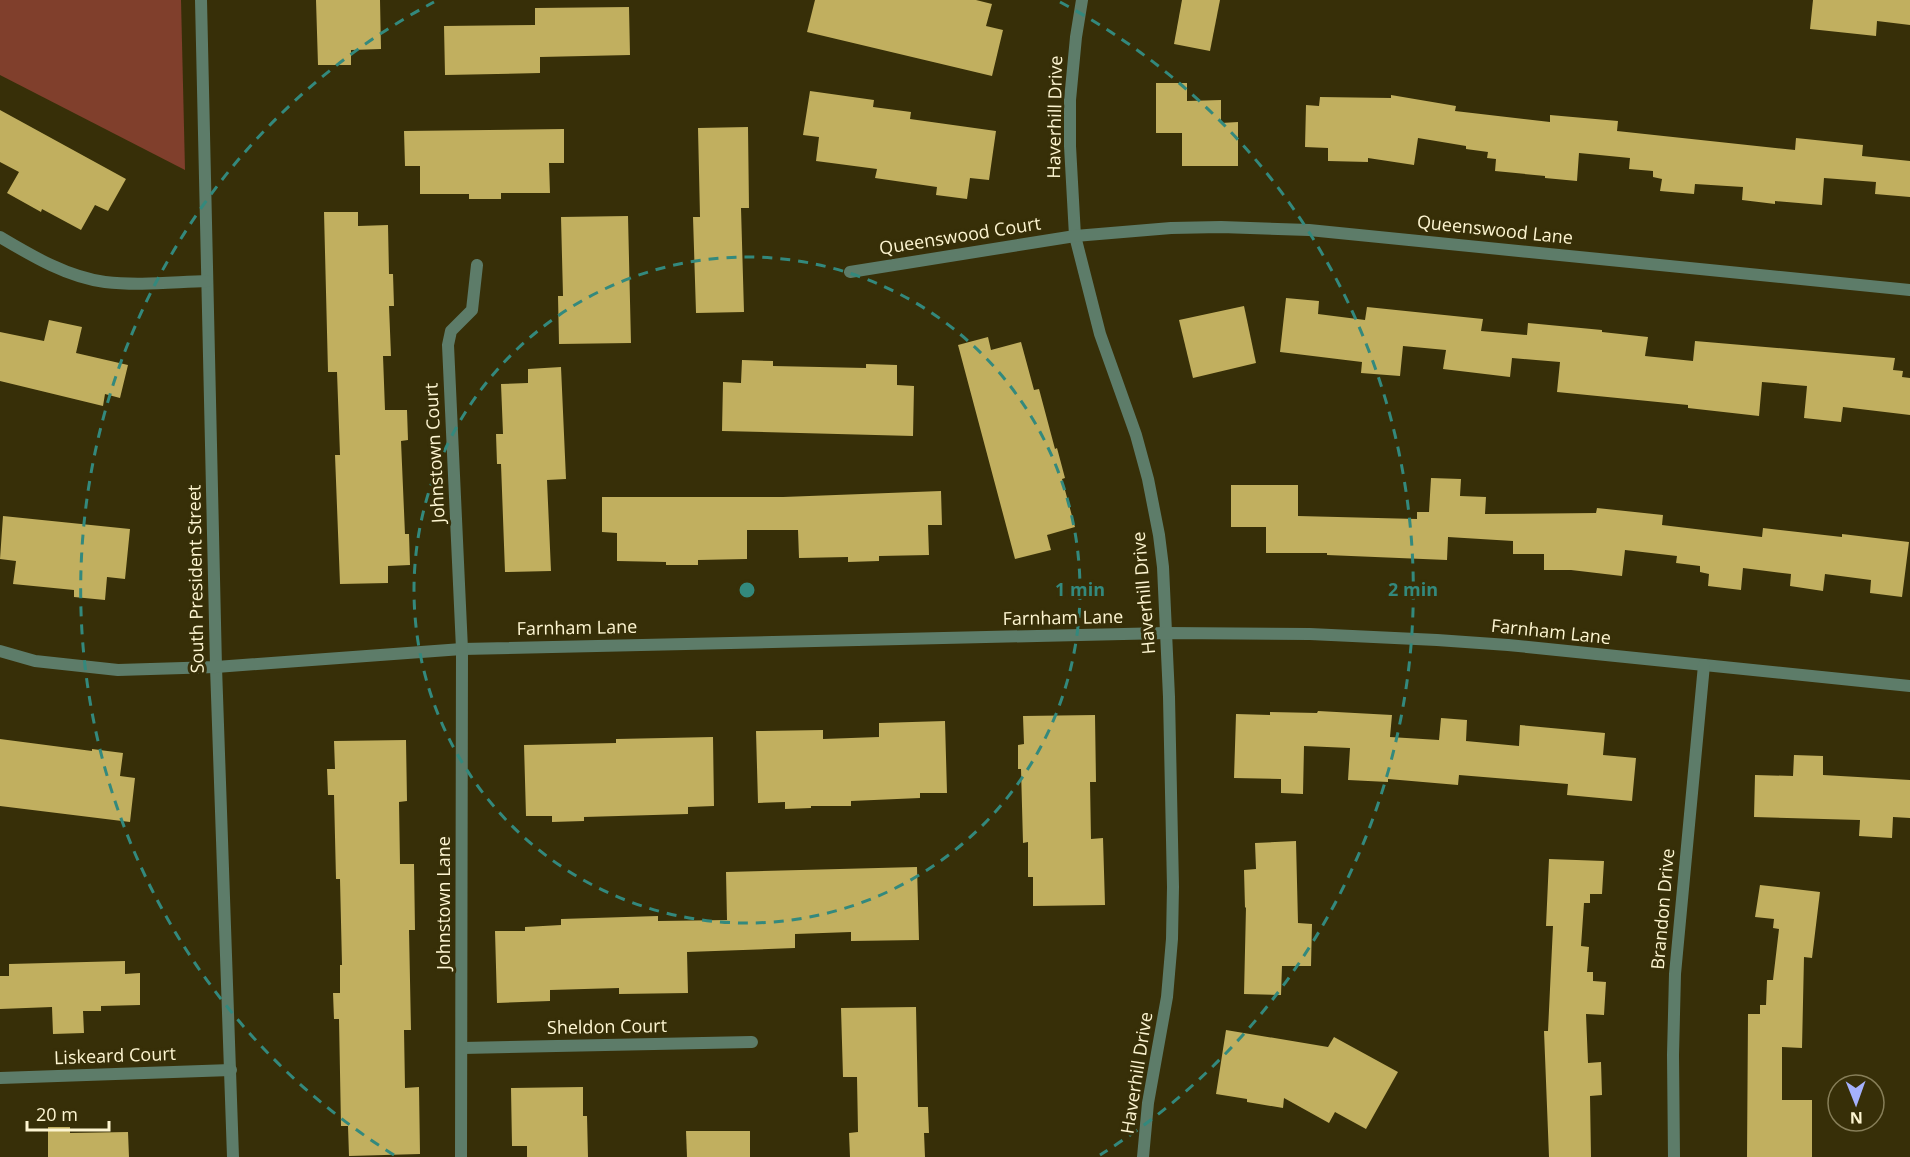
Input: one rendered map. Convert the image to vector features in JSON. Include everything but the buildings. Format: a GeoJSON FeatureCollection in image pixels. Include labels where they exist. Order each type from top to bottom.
{"type":"FeatureCollection","features":[{"type":"Feature","properties":{"kind":"street","name":"South President Street"},"geometry":{"type":"LineString","coordinates":[[201,0],[216,667],[233,1157]]}},
{"type":"Feature","properties":{"kind":"street","name":"Haverhill Drive"},"geometry":{"type":"LineString","coordinates":[[1082,0],[1070,100],[1075,236],[1100,334],[1136,435],[1148,479],[1163,567],[1171,792],[1172,939],[1167,997],[1148,1103],[1143,1157]]}},
{"type":"Feature","properties":{"kind":"street","name":"Queenswood Lane"},"geometry":{"type":"LineString","coordinates":[[1075,236],[1171,228],[1308,230],[1910,290]]}},
{"type":"Feature","properties":{"kind":"street","name":"Queenswood Court"},"geometry":{"type":"LineString","coordinates":[[850,272],[1075,236]]}},
{"type":"Feature","properties":{"kind":"street"},"geometry":{"type":"LineString","coordinates":[[0,237],[27,254],[60,270],[104,282],[207,281]]}},
{"type":"Feature","properties":{"kind":"street","name":"Johnstown Court"},"geometry":{"type":"LineString","coordinates":[[462,649],[448,345],[451,331],[472,310],[477,265]]}},
{"type":"Feature","properties":{"kind":"street","name":"Farnham Lane"},"geometry":{"type":"LineString","coordinates":[[0,651],[35,661],[118,670],[216,667],[462,649],[1166,633],[1310,634],[1437,640],[1910,686]]}},
{"type":"Feature","properties":{"kind":"street","name":"Johnstown Lane"},"geometry":{"type":"LineString","coordinates":[[461,1157],[462,649]]}},
{"type":"Feature","properties":{"kind":"street","name":"Brandon Drive"},"geometry":{"type":"LineString","coordinates":[[1674,1157],[1675,974],[1704,665]]}},
{"type":"Feature","properties":{"kind":"street","name":"Sheldon Court"},"geometry":{"type":"LineString","coordinates":[[462,1048],[752,1042]]}},
{"type":"Feature","properties":{"kind":"street","name":"Liskeard Court"},"geometry":{"type":"LineString","coordinates":[[0,1077],[231,1070]]}},
{"type":"Feature","properties":{"kind":"shaded area"},"geometry":{"type":"Polygon","coordinates":[[[0,0],[181,0],[185,170],[0,75],[0,0]]]}}]}
